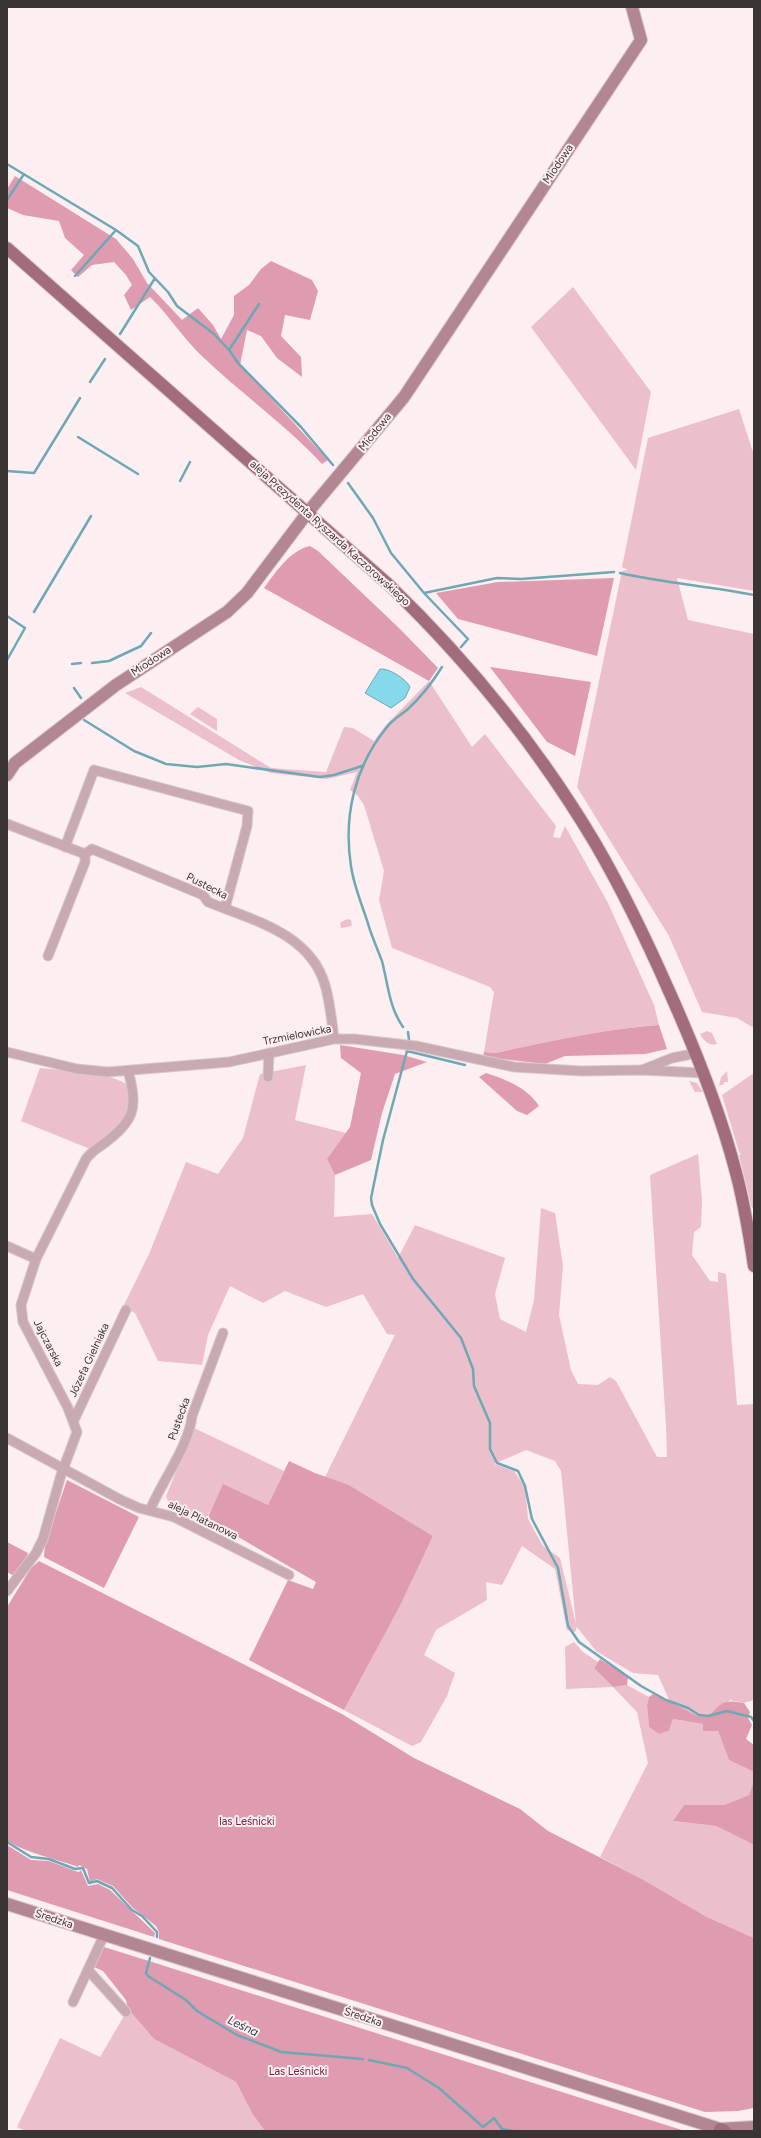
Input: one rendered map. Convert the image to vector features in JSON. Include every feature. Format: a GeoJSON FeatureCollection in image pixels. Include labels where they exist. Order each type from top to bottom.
{"type":"FeatureCollection","features":[{"type":"Feature","properties":{"kind":"main road","name":"aleja Prezydenta Ryszarda Kaczorowskiego"},"geometry":{"type":"LineString","coordinates":[[7,248],[360,558],[418,614],[509,719],[562,791],[595,843],[634,916],[696,1053],[736,1169],[754,1266]]}},
{"type":"Feature","properties":{"kind":"street","name":"Miodowa"},"geometry":{"type":"LineString","coordinates":[[7,775],[15,763],[116,685],[227,612],[248,593],[308,512],[404,397],[641,40],[632,7]]}},
{"type":"Feature","properties":{"kind":"street"},"geometry":{"type":"LineString","coordinates":[[64,847],[94,770],[248,811],[247,826],[225,908]]}},
{"type":"Feature","properties":{"kind":"street","name":"Pustecka"},"geometry":{"type":"LineString","coordinates":[[7,824],[85,854],[92,849],[204,895],[208,902],[280,931],[299,944],[319,970],[325,984],[334,1039]]}},
{"type":"Feature","properties":{"kind":"street"},"geometry":{"type":"LineString","coordinates":[[48,956],[85,862],[85,854]]}},
{"type":"Feature","properties":{"kind":"street","name":"Trzmielowicka"},"geometry":{"type":"LineString","coordinates":[[7,1052],[77,1069],[108,1072],[229,1062],[334,1039],[354,1039],[416,1046],[514,1067],[581,1071],[641,1070],[704,1073]]}},
{"type":"Feature","properties":{"kind":"street"},"geometry":{"type":"LineString","coordinates":[[268,1077],[269,1053]]}},
{"type":"Feature","properties":{"kind":"street","name":"Trzmielowicka"},"geometry":{"type":"LineString","coordinates":[[641,1070],[672,1058],[696,1053]]}},
{"type":"Feature","properties":{"kind":"street","name":"Jajczarska"},"geometry":{"type":"LineString","coordinates":[[7,1591],[36,1553],[44,1539],[63,1470],[77,1432],[74,1420],[23,1322],[21,1305],[36,1259],[86,1158],[118,1131],[126,1123],[131,1114],[134,1100],[128,1071]]}},
{"type":"Feature","properties":{"kind":"street"},"geometry":{"type":"LineString","coordinates":[[7,1246],[36,1259]]}},
{"type":"Feature","properties":{"kind":"street","name":"Józefa Gielniaka"},"geometry":{"type":"LineString","coordinates":[[74,1420],[126,1310]]}},
{"type":"Feature","properties":{"kind":"street","name":"Pustecka"},"geometry":{"type":"LineString","coordinates":[[150,1510],[176,1459],[191,1424],[192,1416],[223,1333]]}},
{"type":"Feature","properties":{"kind":"street","name":"aleja Platanowa"},"geometry":{"type":"LineString","coordinates":[[7,1438],[63,1470],[139,1508],[174,1517],[289,1575]]}},
{"type":"Feature","properties":{"kind":"street","name":"Średzka"},"geometry":{"type":"LineString","coordinates":[[7,1904],[722,2130]]}},
{"type":"Feature","properties":{"kind":"street"},"geometry":{"type":"LineString","coordinates":[[73,2002],[104,1935]]}},
{"type":"Feature","properties":{"kind":"street"},"geometry":{"type":"LineString","coordinates":[[88,1970],[126,2012]]}},
{"type":"Feature","properties":{"kind":"street"},"geometry":{"type":"LineString","coordinates":[[722,2130],[754,2127]]}},
{"type":"Feature","properties":{"kind":"shaded area"},"geometry":{"type":"Polygon","coordinates":[[[573,287],[651,392],[636,470],[531,327],[573,287]]]}},
{"type":"Feature","properties":{"kind":"shaded area"},"geometry":{"type":"Polygon","coordinates":[[[739,409],[754,455],[754,591],[677,578],[688,620],[754,634],[754,1028],[737,1018],[702,1012],[669,936],[577,787],[622,571],[628,570],[622,567],[648,438],[739,409]]]}},
{"type":"Feature","properties":{"kind":"shaded area"},"geometry":{"type":"Polygon","coordinates":[[[429,681],[472,747],[485,734],[556,826],[553,837],[560,838],[565,826],[608,903],[654,1005],[659,1025],[597,1032],[496,1053],[484,1052],[494,992],[490,987],[392,948],[379,900],[384,871],[364,805],[358,796],[350,790],[357,772],[327,779],[271,773],[239,760],[125,693],[141,687],[271,768],[326,772],[344,727],[353,728],[374,741],[385,726],[429,681]]]}},
{"type":"Feature","properties":{"kind":"shaded area"},"geometry":{"type":"Polygon","coordinates":[[[198,707],[217,719],[217,731],[190,714],[198,707]]]}},
{"type":"Feature","properties":{"kind":"shaded area"},"geometry":{"type":"Polygon","coordinates":[[[347,919],[351,920],[352,926],[341,928],[340,923],[347,919]]]}},
{"type":"Feature","properties":{"kind":"shaded area"},"geometry":{"type":"Polygon","coordinates":[[[707,1031],[712,1033],[717,1044],[709,1044],[703,1039],[700,1034],[707,1031]]]}},
{"type":"Feature","properties":{"kind":"shaded area"},"geometry":{"type":"Polygon","coordinates":[[[306,1065],[295,1120],[346,1133],[327,1159],[335,1175],[334,1217],[372,1214],[398,1258],[415,1225],[505,1258],[495,1294],[500,1319],[526,1332],[534,1300],[541,1208],[555,1213],[563,1266],[559,1315],[571,1370],[578,1384],[598,1385],[610,1377],[616,1381],[657,1457],[667,1457],[650,1175],[698,1154],[702,1200],[701,1227],[694,1232],[692,1255],[710,1281],[718,1282],[718,1272],[726,1274],[737,1405],[754,1404],[754,1700],[744,1703],[730,1700],[708,1717],[699,1716],[671,1704],[658,1675],[633,1673],[596,1651],[577,1627],[575,1632],[567,1630],[555,1569],[522,1546],[502,1585],[486,1582],[487,1600],[436,1630],[424,1655],[455,1673],[447,1696],[421,1742],[412,1746],[344,1710],[400,1606],[433,1536],[349,1485],[325,1477],[395,1335],[387,1334],[363,1294],[326,1307],[285,1291],[263,1303],[230,1286],[208,1335],[202,1365],[158,1361],[135,1313],[123,1307],[149,1254],[186,1162],[218,1174],[243,1138],[260,1074],[306,1065]],[[526,1450],[494,1464],[514,1471],[525,1487],[528,1519],[543,1546],[560,1558],[576,1624],[561,1471],[555,1461],[526,1450]]]}},
{"type":"Feature","properties":{"kind":"shaded area"},"geometry":{"type":"Polygon","coordinates":[[[40,1068],[97,1074],[118,1080],[128,1085],[131,1100],[130,1108],[121,1122],[90,1149],[21,1121],[40,1068]]]}},
{"type":"Feature","properties":{"kind":"shaded area"},"geometry":{"type":"Polygon","coordinates":[[[727,1071],[728,1082],[724,1082],[724,1084],[719,1086],[721,1077],[727,1071]]]}},
{"type":"Feature","properties":{"kind":"shaded area"},"geometry":{"type":"Polygon","coordinates":[[[754,1073],[754,1208],[752,1208],[739,1155],[741,1154],[739,1152],[722,1095],[754,1073]]]}},
{"type":"Feature","properties":{"kind":"shaded area"},"geometry":{"type":"Polygon","coordinates":[[[689,1081],[697,1083],[703,1092],[695,1092],[689,1081]]]}},
{"type":"Feature","properties":{"kind":"shaded area"},"geometry":{"type":"Polygon","coordinates":[[[194,1428],[284,1471],[268,1505],[223,1485],[204,1524],[171,1508],[166,1496],[194,1428]]]}},
{"type":"Feature","properties":{"kind":"shaded area"},"geometry":{"type":"Polygon","coordinates":[[[574,1642],[583,1652],[598,1662],[594,1668],[613,1687],[566,1689],[565,1647],[574,1642]]]}},
{"type":"Feature","properties":{"kind":"shaded area"},"geometry":{"type":"Polygon","coordinates":[[[627,1685],[649,1697],[647,1705],[649,1727],[659,1734],[669,1731],[673,1719],[703,1724],[703,1731],[718,1731],[729,1760],[754,1772],[754,1780],[749,1795],[724,1805],[684,1805],[673,1821],[716,1826],[754,1845],[754,1938],[707,1917],[642,1879],[600,1857],[648,1763],[637,1712],[613,1687],[627,1685]]]}},
{"type":"Feature","properties":{"kind":"shaded area"},"geometry":{"type":"Polygon","coordinates":[[[128,2009],[154,2039],[236,2082],[253,2115],[265,2131],[25,2131],[17,2127],[60,2038],[100,2057],[128,2009]]]}},
{"type":"Feature","properties":{"kind":"green space"},"geometry":{"type":"Polygon","coordinates":[[[15,176],[116,239],[133,259],[147,283],[182,320],[198,308],[213,325],[221,339],[234,315],[234,296],[249,285],[261,269],[271,261],[312,280],[318,291],[310,320],[285,315],[281,336],[301,357],[302,377],[277,358],[261,336],[247,330],[240,365],[328,460],[322,464],[294,436],[219,372],[183,336],[150,297],[131,310],[124,295],[132,285],[126,275],[114,262],[92,265],[78,277],[71,270],[84,255],[65,238],[59,221],[23,215],[7,208],[7,189],[15,176]]]}},
{"type":"Feature","properties":{"kind":"green space"},"geometry":{"type":"Polygon","coordinates":[[[310,546],[318,551],[400,629],[438,668],[429,681],[264,588],[289,557],[310,546]]]}},
{"type":"Feature","properties":{"kind":"green space"},"geometry":{"type":"Polygon","coordinates":[[[614,578],[597,656],[458,619],[436,593],[498,582],[614,578]]]}},
{"type":"Feature","properties":{"kind":"green space"},"geometry":{"type":"Polygon","coordinates":[[[490,667],[591,682],[575,756],[547,742],[490,667]]]}},
{"type":"Feature","properties":{"kind":"green space"},"geometry":{"type":"Polygon","coordinates":[[[659,1025],[667,1049],[645,1054],[565,1056],[545,1064],[483,1057],[484,1052],[496,1053],[597,1032],[659,1025]]]}},
{"type":"Feature","properties":{"kind":"green space"},"geometry":{"type":"Polygon","coordinates":[[[340,1045],[403,1055],[427,1062],[395,1074],[382,1113],[371,1160],[335,1175],[327,1159],[350,1127],[361,1073],[341,1058],[340,1045]]]}},
{"type":"Feature","properties":{"kind":"green space"},"geometry":{"type":"Polygon","coordinates":[[[486,1073],[516,1085],[529,1094],[539,1106],[527,1115],[517,1111],[479,1077],[486,1073]]]}},
{"type":"Feature","properties":{"kind":"green space"},"geometry":{"type":"Polygon","coordinates":[[[289,1461],[315,1473],[349,1485],[433,1536],[400,1606],[344,1710],[249,1660],[288,1580],[313,1589],[316,1582],[207,1519],[223,1484],[268,1505],[289,1461]]]}},
{"type":"Feature","properties":{"kind":"green space"},"geometry":{"type":"Polygon","coordinates":[[[67,1480],[139,1517],[104,1588],[44,1557],[45,1545],[67,1480]]]}},
{"type":"Feature","properties":{"kind":"green space"},"geometry":{"type":"Polygon","coordinates":[[[7,1542],[28,1553],[23,1566],[14,1576],[7,1572],[7,1542]]]}},
{"type":"Feature","properties":{"kind":"green space","name":"las Leśnicki"},"geometry":{"type":"Polygon","coordinates":[[[39,1561],[342,1714],[414,1758],[520,1809],[548,1831],[642,1879],[707,1917],[754,1938],[754,2108],[738,2111],[705,2112],[159,1939],[159,1932],[156,1926],[133,1908],[113,1886],[97,1879],[90,1882],[87,1869],[79,1865],[78,1867],[33,1853],[7,1841],[7,1607],[31,1568],[39,1561]]]}},
{"type":"Feature","properties":{"kind":"green space"},"geometry":{"type":"Polygon","coordinates":[[[600,1659],[628,1677],[627,1685],[613,1687],[594,1668],[600,1659]]]}},
{"type":"Feature","properties":{"kind":"green space"},"geometry":{"type":"Polygon","coordinates":[[[653,1694],[698,1716],[708,1717],[723,1703],[731,1701],[744,1703],[750,1712],[748,1718],[752,1725],[746,1739],[754,1745],[754,1772],[729,1760],[718,1731],[703,1731],[703,1724],[673,1719],[669,1731],[659,1734],[649,1727],[647,1705],[649,1697],[653,1694]]]}},
{"type":"Feature","properties":{"kind":"green space"},"geometry":{"type":"Polygon","coordinates":[[[754,1780],[754,1845],[716,1826],[673,1821],[684,1805],[724,1805],[749,1795],[754,1780]]]}},
{"type":"Feature","properties":{"kind":"green space"},"geometry":{"type":"Polygon","coordinates":[[[7,1845],[31,1860],[49,1861],[75,1871],[79,1872],[81,1870],[88,1886],[98,1884],[110,1890],[155,1933],[154,1937],[7,1890],[7,1845]]]}},
{"type":"Feature","properties":{"kind":"green space","name":"Las Leśnicki"},"geometry":{"type":"Polygon","coordinates":[[[104,1947],[685,2131],[265,2131],[253,2115],[236,2082],[154,2039],[128,2009],[126,2000],[103,1971],[94,1967],[104,1947]]]}},
{"type":"Feature","properties":{"kind":"water"},"geometry":{"type":"Polygon","coordinates":[[[380,669],[388,670],[397,675],[410,687],[405,698],[391,708],[365,693],[380,669]]]}},
{"type":"Feature","properties":{"kind":"waterway"},"geometry":{"type":"LineString","coordinates":[[7,164],[116,230],[138,246],[149,272],[168,292],[177,306],[214,334],[229,350],[238,363],[301,427],[333,465]]}},
{"type":"Feature","properties":{"kind":"waterway"},"geometry":{"type":"LineString","coordinates":[[7,200],[24,174]]}},
{"type":"Feature","properties":{"kind":"waterway"},"geometry":{"type":"LineString","coordinates":[[75,276],[116,230]]}},
{"type":"Feature","properties":{"kind":"waterway"},"geometry":{"type":"LineString","coordinates":[[120,334],[155,278]]}},
{"type":"Feature","properties":{"kind":"waterway"},"geometry":{"type":"LineString","coordinates":[[229,350],[259,304]]}},
{"type":"Feature","properties":{"kind":"waterway"},"geometry":{"type":"LineString","coordinates":[[90,382],[105,359]]}},
{"type":"Feature","properties":{"kind":"waterway"},"geometry":{"type":"LineString","coordinates":[[7,471],[34,473],[80,398]]}},
{"type":"Feature","properties":{"kind":"waterway"},"geometry":{"type":"LineString","coordinates":[[78,437],[138,474]]}},
{"type":"Feature","properties":{"kind":"waterway"},"geometry":{"type":"LineString","coordinates":[[180,481],[190,462]]}},
{"type":"Feature","properties":{"kind":"waterway"},"geometry":{"type":"LineString","coordinates":[[348,483],[373,518],[391,553],[424,593],[468,639],[461,647]]}},
{"type":"Feature","properties":{"kind":"waterway"},"geometry":{"type":"LineString","coordinates":[[34,612],[91,516]]}},
{"type":"Feature","properties":{"kind":"waterway"},"geometry":{"type":"LineString","coordinates":[[424,593],[497,578],[521,579],[614,572]]}},
{"type":"Feature","properties":{"kind":"waterway"},"geometry":{"type":"LineString","coordinates":[[620,573],[754,595]]}},
{"type":"Feature","properties":{"kind":"waterway"},"geometry":{"type":"LineString","coordinates":[[7,616],[25,628],[7,660]]}},
{"type":"Feature","properties":{"kind":"waterway"},"geometry":{"type":"LineString","coordinates":[[92,663],[109,661],[141,646],[151,633]]}},
{"type":"Feature","properties":{"kind":"waterway"},"geometry":{"type":"LineString","coordinates":[[72,664],[81,663]]}},
{"type":"Feature","properties":{"kind":"waterway"},"geometry":{"type":"LineString","coordinates":[[403,1027],[398,1019],[392,1003],[382,961],[354,882],[349,847],[350,810],[359,775],[376,742],[389,724],[408,709],[431,684],[442,667]]}},
{"type":"Feature","properties":{"kind":"waterway"},"geometry":{"type":"LineString","coordinates":[[74,688],[81,698]]}},
{"type":"Feature","properties":{"kind":"waterway"},"geometry":{"type":"LineString","coordinates":[[84,720],[134,751],[166,764],[197,767],[226,764],[320,777],[334,775],[362,766]]}},
{"type":"Feature","properties":{"kind":"waterway"},"geometry":{"type":"LineString","coordinates":[[408,1032],[409,1040]]}},
{"type":"Feature","properties":{"kind":"waterway"},"geometry":{"type":"LineString","coordinates":[[465,1065],[407,1051],[383,1140],[371,1198],[372,1205],[380,1224],[413,1279],[461,1338],[473,1369],[474,1386],[490,1423],[490,1449],[497,1463],[518,1471],[525,1486],[532,1519],[558,1568],[568,1626],[579,1642],[641,1686],[666,1700],[688,1708],[699,1715],[708,1716],[727,1711],[751,1717],[754,1721]]}},
{"type":"Feature","properties":{"kind":"waterway","name":"Leśna"},"geometry":{"type":"LineString","coordinates":[[7,1842],[31,1857],[49,1859],[75,1869],[83,1868],[89,1883],[97,1881],[112,1888],[132,1910],[142,1916],[157,1932],[157,1937]]}},
{"type":"Feature","properties":{"kind":"waterway","name":"Leśna"},"geometry":{"type":"LineString","coordinates":[[150,1958],[146,1973],[148,1976],[186,2000],[197,2011],[237,2035],[281,2052],[363,2059]]}},
{"type":"Feature","properties":{"kind":"waterway","name":"Leśna"},"geometry":{"type":"LineString","coordinates":[[369,2060],[407,2068],[439,2088],[483,2127],[494,2118],[502,2129],[513,2131]]}}]}
